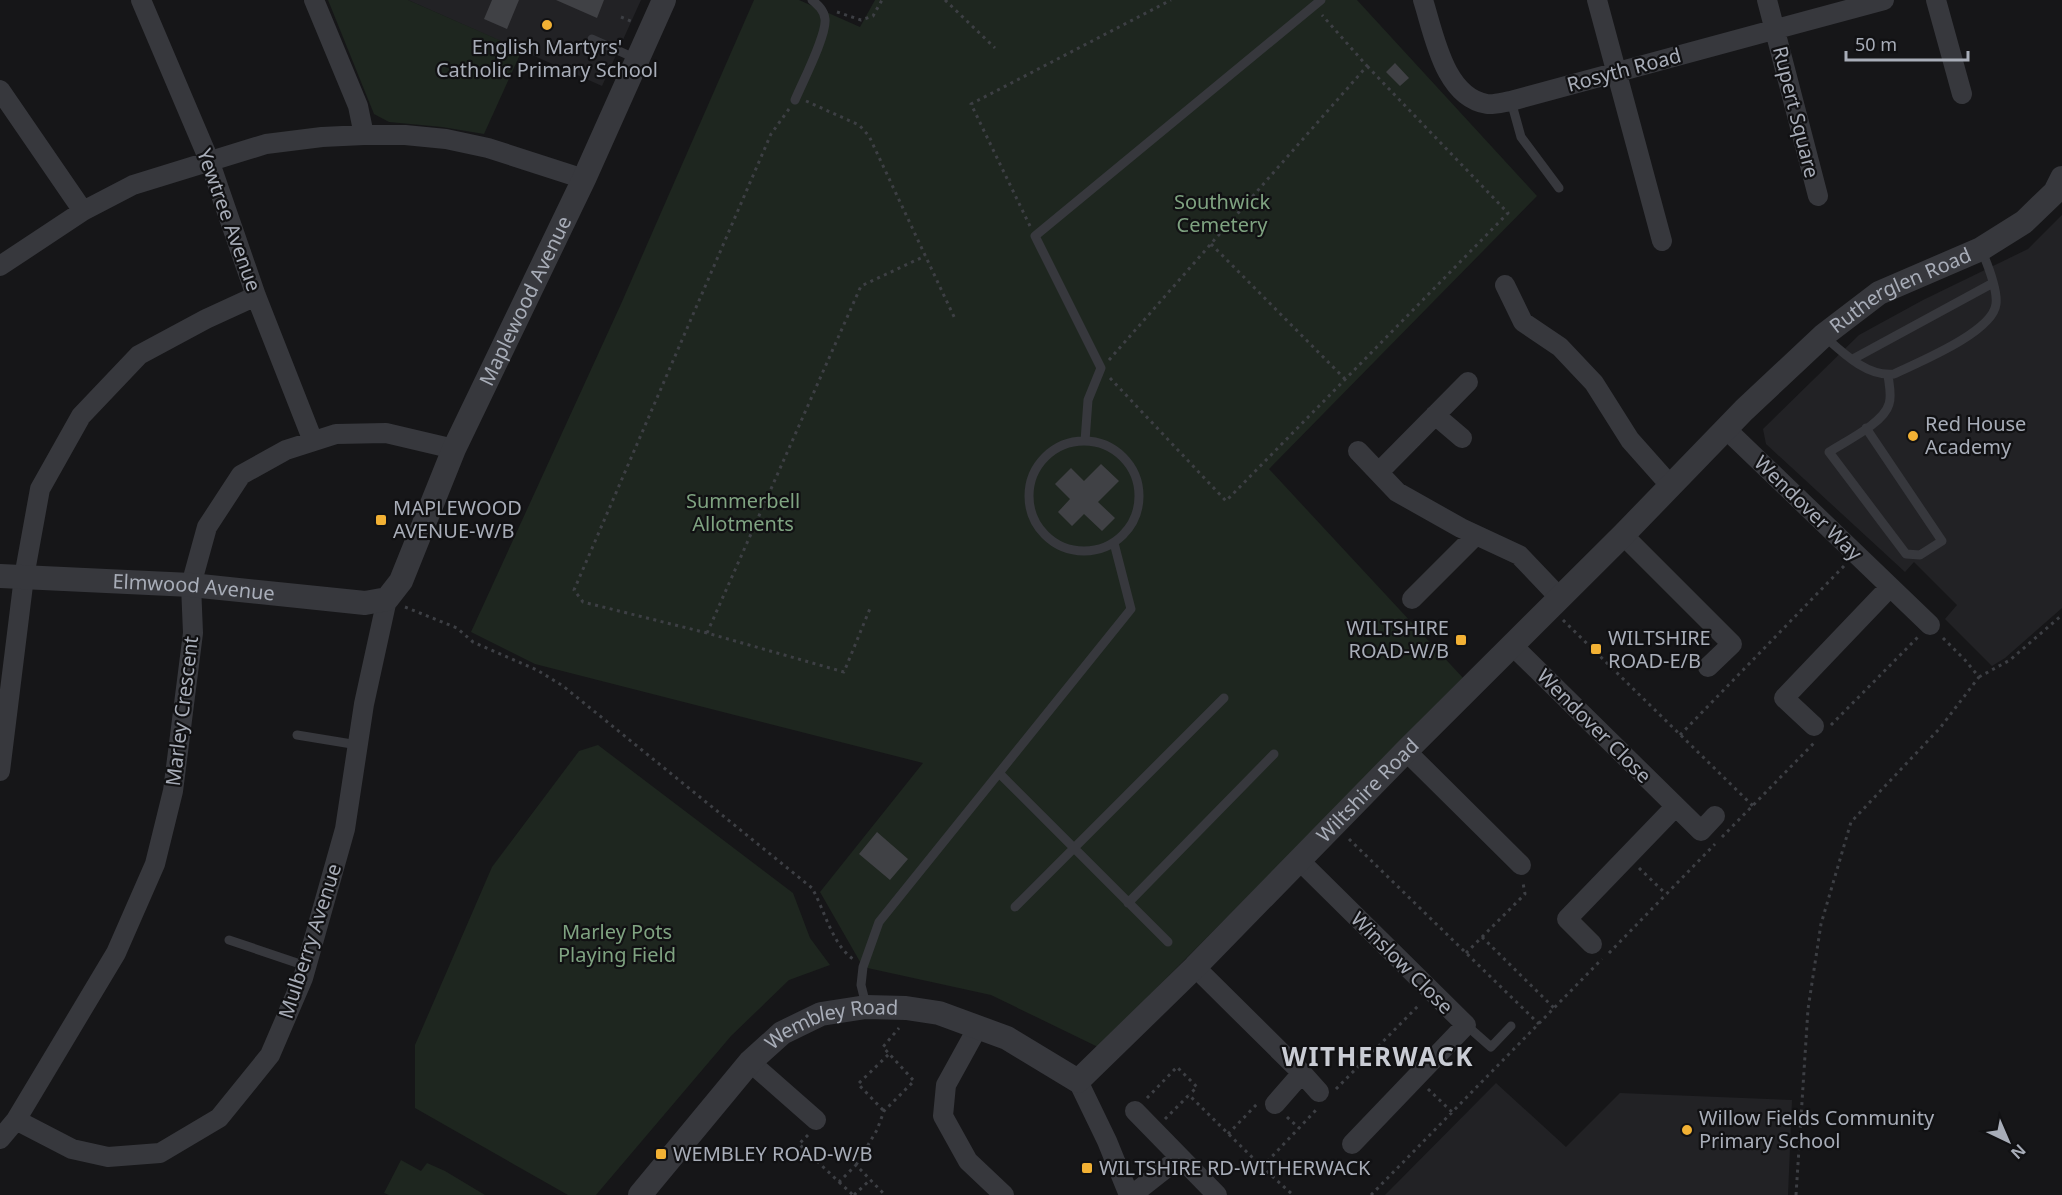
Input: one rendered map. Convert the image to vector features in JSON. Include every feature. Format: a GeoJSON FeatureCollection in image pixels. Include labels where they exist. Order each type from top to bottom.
{"type":"FeatureCollection","features":[{"type":"Feature","properties":{"kind":"street","name":"Yewtree Avenue"},"geometry":{"type":"LineString","coordinates":[[141,0],[209,160],[256,296],[313,441]]}},
{"type":"Feature","properties":{"kind":"street"},"geometry":{"type":"LineString","coordinates":[[314,0],[358,106],[364,135]]}},
{"type":"Feature","properties":{"kind":"street","name":"Maplewood Avenue"},"geometry":{"type":"LineString","coordinates":[[387,599],[401,581],[454,449],[584,179],[664,0]]}},
{"type":"Feature","properties":{"kind":"street","name":"Rosyth Road"},"geometry":{"type":"LineString","coordinates":[[1424,0],[1442,60],[1452,81],[1467,96],[1487,104],[1510,101],[1884,0]]}},
{"type":"Feature","properties":{"kind":"street"},"geometry":{"type":"LineString","coordinates":[[1597,0],[1662,241]]}},
{"type":"Feature","properties":{"kind":"street","name":"Rupert Square"},"geometry":{"type":"LineString","coordinates":[[1767,0],[1818,196]]}},
{"type":"Feature","properties":{"kind":"street"},"geometry":{"type":"LineString","coordinates":[[1936,0],[1962,94]]}},
{"type":"Feature","properties":{"kind":"street"},"geometry":{"type":"LineString","coordinates":[[0,90],[82,211]]}},
{"type":"Feature","properties":{"kind":"street"},"geometry":{"type":"LineString","coordinates":[[0,266],[82,211],[133,185],[266,144],[322,137],[405,135],[488,148],[584,179]]}},
{"type":"Feature","properties":{"kind":"street","name":"Rutherglen Road"},"geometry":{"type":"LineString","coordinates":[[1744,410],[1824,335],[1879,293],[1981,249],[2024,222],[2055,192],[2062,178]]}},
{"type":"Feature","properties":{"kind":"street"},"geometry":{"type":"LineString","coordinates":[[1505,285],[1523,322],[1560,347],[1594,383],[1630,440],[1670,485]]}},
{"type":"Feature","properties":{"kind":"street"},"geometry":{"type":"LineString","coordinates":[[0,771],[12,577],[40,489],[81,416],[139,355],[206,319],[256,296]]}},
{"type":"Feature","properties":{"kind":"street"},"geometry":{"type":"LineString","coordinates":[[1379,472],[1468,382]]}},
{"type":"Feature","properties":{"kind":"street","name":"Wiltshire Road"},"geometry":{"type":"LineString","coordinates":[[1078,1082],[1195,967],[1744,410]]}},
{"type":"Feature","properties":{"kind":"street"},"geometry":{"type":"LineString","coordinates":[[1435,415],[1462,438]]}},
{"type":"Feature","properties":{"kind":"street","name":"Wendover Way"},"geometry":{"type":"LineString","coordinates":[[1726,429],[1929,625]]}},
{"type":"Feature","properties":{"kind":"street","name":"Marley Crescent"},"geometry":{"type":"LineString","coordinates":[[0,1139],[16,1120],[116,953],[156,864],[175,780],[193,633],[192,585],[207,527],[241,475],[286,450],[336,434],[386,433],[454,449]]}},
{"type":"Feature","properties":{"kind":"street"},"geometry":{"type":"LineString","coordinates":[[1358,451],[1397,492],[1476,535],[1519,555],[1554,602]]}},
{"type":"Feature","properties":{"kind":"street"},"geometry":{"type":"LineString","coordinates":[[1412,599],[1476,535]]}},
{"type":"Feature","properties":{"kind":"street"},"geometry":{"type":"LineString","coordinates":[[1623,535],[1732,644],[1708,667]]}},
{"type":"Feature","properties":{"kind":"street","name":"Elmwood Avenue"},"geometry":{"type":"LineString","coordinates":[[12,577],[192,585],[365,603],[387,599]]}},
{"type":"Feature","properties":{"kind":"street"},"geometry":{"type":"LineString","coordinates":[[1820,731],[1784,698],[1890,587]]}},
{"type":"Feature","properties":{"kind":"street","name":"Mulberry Avenue"},"geometry":{"type":"LineString","coordinates":[[16,1120],[72,1149],[108,1157],[160,1153],[219,1118],[270,1055],[306,966],[345,829],[364,704],[387,599]]}},
{"type":"Feature","properties":{"kind":"street","name":"Wendover Close"},"geometry":{"type":"LineString","coordinates":[[1512,645],[1701,831],[1715,816]]}},
{"type":"Feature","properties":{"kind":"street"},"geometry":{"type":"LineString","coordinates":[[1406,751],[1521,865]]}},
{"type":"Feature","properties":{"kind":"street"},"geometry":{"type":"LineString","coordinates":[[1592,944],[1567,919],[1676,807]]}},
{"type":"Feature","properties":{"kind":"street","name":"Winslow Close"},"geometry":{"type":"LineString","coordinates":[[1300,861],[1466,1025],[1352,1144]]}},
{"type":"Feature","properties":{"kind":"street"},"geometry":{"type":"LineString","coordinates":[[1195,967],[1302,1073],[1323,1098]]}},
{"type":"Feature","properties":{"kind":"street","name":"Wembley Road"},"geometry":{"type":"LineString","coordinates":[[648,1192],[750,1062],[782,1033],[821,1014],[866,1007],[892,1007],[939,1013],[1008,1038],[1078,1082]]}},
{"type":"Feature","properties":{"kind":"street"},"geometry":{"type":"LineString","coordinates":[[978,1027],[946,1085],[943,1116],[968,1161],[1004,1195]]}},
{"type":"Feature","properties":{"kind":"street"},"geometry":{"type":"LineString","coordinates":[[750,1062],[816,1120]]}},
{"type":"Feature","properties":{"kind":"street"},"geometry":{"type":"LineString","coordinates":[[1275,1104],[1302,1073]]}},
{"type":"Feature","properties":{"kind":"street"},"geometry":{"type":"LineString","coordinates":[[1078,1082],[1130,1195],[1179,1158]]}},
{"type":"Feature","properties":{"kind":"street"},"geometry":{"type":"LineString","coordinates":[[1135,1111],[1217,1195]]}},
{"type":"Feature","properties":{"kind":"lane"},"geometry":{"type":"LineString","coordinates":[[796,98],[823,34],[825,19],[821,7],[812,0]]}},
{"type":"Feature","properties":{"kind":"lane"},"geometry":{"type":"LineString","coordinates":[[1085,441],[1088,400],[1101,368],[1035,236],[1318,3]]}},
{"type":"Feature","properties":{"kind":"lane"},"geometry":{"type":"LineString","coordinates":[[592,39],[638,59]]}},
{"type":"Feature","properties":{"kind":"lane"},"geometry":{"type":"LineString","coordinates":[[1510,101],[1521,137],[1559,188]]}},
{"type":"Feature","properties":{"kind":"lane"},"geometry":{"type":"LineString","coordinates":[[1824,335],[1870,371],[1888,375],[1973,334],[1992,316],[1996,303],[1993,284],[1981,249]]}},
{"type":"Feature","properties":{"kind":"lane"},"geometry":{"type":"LineString","coordinates":[[1853,359],[1993,284]]}},
{"type":"Feature","properties":{"kind":"lane"},"geometry":{"type":"LineString","coordinates":[[1866,428],[1942,541],[1920,555],[1906,554],[1829,452],[1866,428],[1879,420],[1885,413],[1890,402],[1888,375]]}},
{"type":"Feature","properties":{"kind":"lane"},"geometry":{"type":"LineString","coordinates":[[1085,441],[1102,444],[1118,452],[1130,465],[1137,481],[1139,498],[1136,516],[1127,531],[1114,543],[1096,550],[1078,551],[1060,546],[1045,535],[1034,520],[1029,502],[1030,483],[1037,466],[1050,452],[1066,444],[1085,441]]}},
{"type":"Feature","properties":{"kind":"lane"},"geometry":{"type":"LineString","coordinates":[[866,1007],[861,985],[863,967],[879,922],[1131,609],[1114,543]]}},
{"type":"Feature","properties":{"kind":"lane"},"geometry":{"type":"LineString","coordinates":[[1015,907],[1224,698]]}},
{"type":"Feature","properties":{"kind":"lane"},"geometry":{"type":"LineString","coordinates":[[297,735],[358,745]]}},
{"type":"Feature","properties":{"kind":"lane"},"geometry":{"type":"LineString","coordinates":[[1128,903],[1274,754]]}},
{"type":"Feature","properties":{"kind":"lane"},"geometry":{"type":"LineString","coordinates":[[999,773],[1168,942]]}},
{"type":"Feature","properties":{"kind":"lane"},"geometry":{"type":"LineString","coordinates":[[229,940],[306,966]]}},
{"type":"Feature","properties":{"kind":"lane"},"geometry":{"type":"LineString","coordinates":[[1466,1025],[1491,1047],[1511,1026]]}},
{"type":"Feature","properties":{"kind":"path"},"geometry":{"type":"LineString","coordinates":[[821,7],[861,20],[873,16],[882,0]]}},
{"type":"Feature","properties":{"kind":"path"},"geometry":{"type":"LineString","coordinates":[[945,0],[995,48]]}},
{"type":"Feature","properties":{"kind":"path"},"geometry":{"type":"LineString","coordinates":[[1035,236],[971,104],[1171,0]]}},
{"type":"Feature","properties":{"kind":"path"},"geometry":{"type":"LineString","coordinates":[[1318,3],[1367,66],[1508,213],[1226,501],[1101,368],[1367,66]]}},
{"type":"Feature","properties":{"kind":"path"},"geometry":{"type":"LineString","coordinates":[[871,606],[843,672],[707,633],[583,602],[574,590],[771,134],[796,98],[860,125],[869,136],[956,321]]}},
{"type":"Feature","properties":{"kind":"path"},"geometry":{"type":"LineString","coordinates":[[1211,243],[1345,379]]}},
{"type":"Feature","properties":{"kind":"path"},"geometry":{"type":"LineString","coordinates":[[707,633],[861,286],[925,256]]}},
{"type":"Feature","properties":{"kind":"path"},"geometry":{"type":"LineString","coordinates":[[1680,735],[1855,554]]}},
{"type":"Feature","properties":{"kind":"path"},"geometry":{"type":"LineString","coordinates":[[387,599],[457,628],[473,642],[537,670],[563,686],[812,888],[823,908],[833,935],[848,956],[863,967]]}},
{"type":"Feature","properties":{"kind":"path"},"geometry":{"type":"LineString","coordinates":[[1554,602],[1680,735],[1753,806]]}},
{"type":"Feature","properties":{"kind":"path"},"geometry":{"type":"LineString","coordinates":[[1796,1195],[1808,1009],[1821,924],[1851,822],[1940,728],[1978,677],[2010,660],[2062,615]]}},
{"type":"Feature","properties":{"kind":"path"},"geometry":{"type":"LineString","coordinates":[[1371,1195],[1753,806],[1820,731],[1929,625],[1965,660],[1978,677]]}},
{"type":"Feature","properties":{"kind":"path"},"geometry":{"type":"LineString","coordinates":[[1335,825],[1539,1024]]}},
{"type":"Feature","properties":{"kind":"path"},"geometry":{"type":"LineString","coordinates":[[1628,857],[1666,894]]}},
{"type":"Feature","properties":{"kind":"path"},"geometry":{"type":"LineString","coordinates":[[1466,953],[1525,894],[1521,865]]}},
{"type":"Feature","properties":{"kind":"path"},"geometry":{"type":"LineString","coordinates":[[1482,937],[1554,1008]]}},
{"type":"Feature","properties":{"kind":"path"},"geometry":{"type":"LineString","coordinates":[[1262,1167],[1323,1098],[1432,992]]}},
{"type":"Feature","properties":{"kind":"path"},"geometry":{"type":"LineString","coordinates":[[839,1182],[856,1165],[877,1130],[884,1111],[914,1081],[883,1047],[900,1028],[892,1026],[892,1007]]}},
{"type":"Feature","properties":{"kind":"path"},"geometry":{"type":"LineString","coordinates":[[884,1111],[858,1084],[889,1054]]}},
{"type":"Feature","properties":{"kind":"path"},"geometry":{"type":"LineString","coordinates":[[1135,1111],[1177,1067],[1197,1087],[1153,1130]]}},
{"type":"Feature","properties":{"kind":"path"},"geometry":{"type":"LineString","coordinates":[[1416,1077],[1452,1112]]}},
{"type":"Feature","properties":{"kind":"path"},"geometry":{"type":"LineString","coordinates":[[1189,1095],[1293,1195]]}},
{"type":"Feature","properties":{"kind":"path"},"geometry":{"type":"LineString","coordinates":[[816,1120],[819,1124],[799,1144],[853,1195],[870,1180]]}},
{"type":"Feature","properties":{"kind":"path"},"geometry":{"type":"LineString","coordinates":[[856,1165],[885,1195]]}},
{"type":"Feature","properties":{"kind":"shaded area","name":"English Martyrs' Catholic Primary School"},"geometry":{"type":"Polygon","coordinates":[[[408,0],[641,0],[602,86],[408,0]]]}},
{"type":"Feature","properties":{"kind":"shaded area","name":"Red House Academy"},"geometry":{"type":"Polygon","coordinates":[[[2062,215],[2062,608],[2005,658],[1992,666],[1945,619],[1957,605],[1914,562],[1905,572],[1766,444],[1763,429],[1859,335],[1923,300],[2028,249],[2062,215]]]}},
{"type":"Feature","properties":{"kind":"shaded area","name":"Willow Fields Community Primary School"},"geometry":{"type":"Polygon","coordinates":[[[1496,1083],[1566,1147],[1620,1093],[1792,1100],[1788,1195],[1385,1195],[1496,1083]]]}},
{"type":"Feature","properties":{"kind":"green space"},"geometry":{"type":"Polygon","coordinates":[[[328,0],[408,0],[522,50],[484,134],[389,122],[374,114],[328,0]]]}},
{"type":"Feature","properties":{"kind":"green space","name":"Southwick Cemetery"},"geometry":{"type":"Polygon","coordinates":[[[754,0],[799,0],[860,27],[875,0],[1357,0],[1537,196],[1269,469],[1464,679],[1098,1047],[991,995],[863,967],[820,892],[923,763],[535,664],[471,632],[621,304],[754,0]]]}},
{"type":"Feature","properties":{"kind":"green space","name":"Marley Pots Playing Field"},"geometry":{"type":"Polygon","coordinates":[[[598,745],[793,893],[810,938],[830,965],[789,980],[731,1036],[596,1195],[568,1195],[415,1108],[415,1045],[492,867],[579,751],[598,745]]]}},
{"type":"Feature","properties":{"kind":"green space"},"geometry":{"type":"Polygon","coordinates":[[[401,1160],[421,1171],[427,1163],[485,1195],[389,1195],[384,1193],[401,1160]]]}},
{"type":"Feature","properties":{"kind":"building"},"geometry":{"type":"Polygon","coordinates":[[[492,0],[519,0],[507,29],[484,19],[492,0]]]}},
{"type":"Feature","properties":{"kind":"building"},"geometry":{"type":"Polygon","coordinates":[[[556,0],[604,0],[597,18],[556,0]]]}},
{"type":"Feature","properties":{"kind":"building"},"geometry":{"type":"Polygon","coordinates":[[[1395,63],[1409,78],[1400,86],[1386,72],[1395,63]]]}},
{"type":"Feature","properties":{"kind":"building"},"geometry":{"type":"Polygon","coordinates":[[[1101,464],[1119,481],[1098,502],[1115,518],[1102,531],[1084,514],[1072,526],[1058,512],[1070,499],[1055,484],[1071,468],[1084,481],[1101,464]]]}},
{"type":"Feature","properties":{"kind":"building"},"geometry":{"type":"Polygon","coordinates":[[[877,832],[908,859],[890,880],[859,854],[877,832]]]}},
{"type":"Feature","properties":{"kind":"place","name":"English Martyrs' Catholic Primary School"},"geometry":{"type":"Point","coordinates":[547,25]}},
{"type":"Feature","properties":{"kind":"place","name":"Red House Academy"},"geometry":{"type":"Point","coordinates":[1913,436]}},
{"type":"Feature","properties":{"kind":"place","name":"MAPLEWOOD AVENUE-W/B"},"geometry":{"type":"Point","coordinates":[381,520]}},
{"type":"Feature","properties":{"kind":"place","name":"WILTSHIRE ROAD-W/B"},"geometry":{"type":"Point","coordinates":[1461,640]}},
{"type":"Feature","properties":{"kind":"place","name":"WILTSHIRE ROAD-E/B"},"geometry":{"type":"Point","coordinates":[1596,649]}},
{"type":"Feature","properties":{"kind":"place","name":"Willow Fields Community Primary School"},"geometry":{"type":"Point","coordinates":[1687,1130]}},
{"type":"Feature","properties":{"kind":"place","name":"WEMBLEY ROAD-W/B"},"geometry":{"type":"Point","coordinates":[661,1154]}},
{"type":"Feature","properties":{"kind":"place","name":"WILTSHIRE RD-WITHERWACK"},"geometry":{"type":"Point","coordinates":[1087,1168]}},
{"type":"Feature","properties":{"kind":"district","name":"WITHERWACK"},"geometry":{"type":"Point","coordinates":[1378,1057]}},
{"type":"Feature","properties":{"kind":"park label","name":"Summerbell Allotments"},"geometry":{"type":"Point","coordinates":[743,512]}}]}
